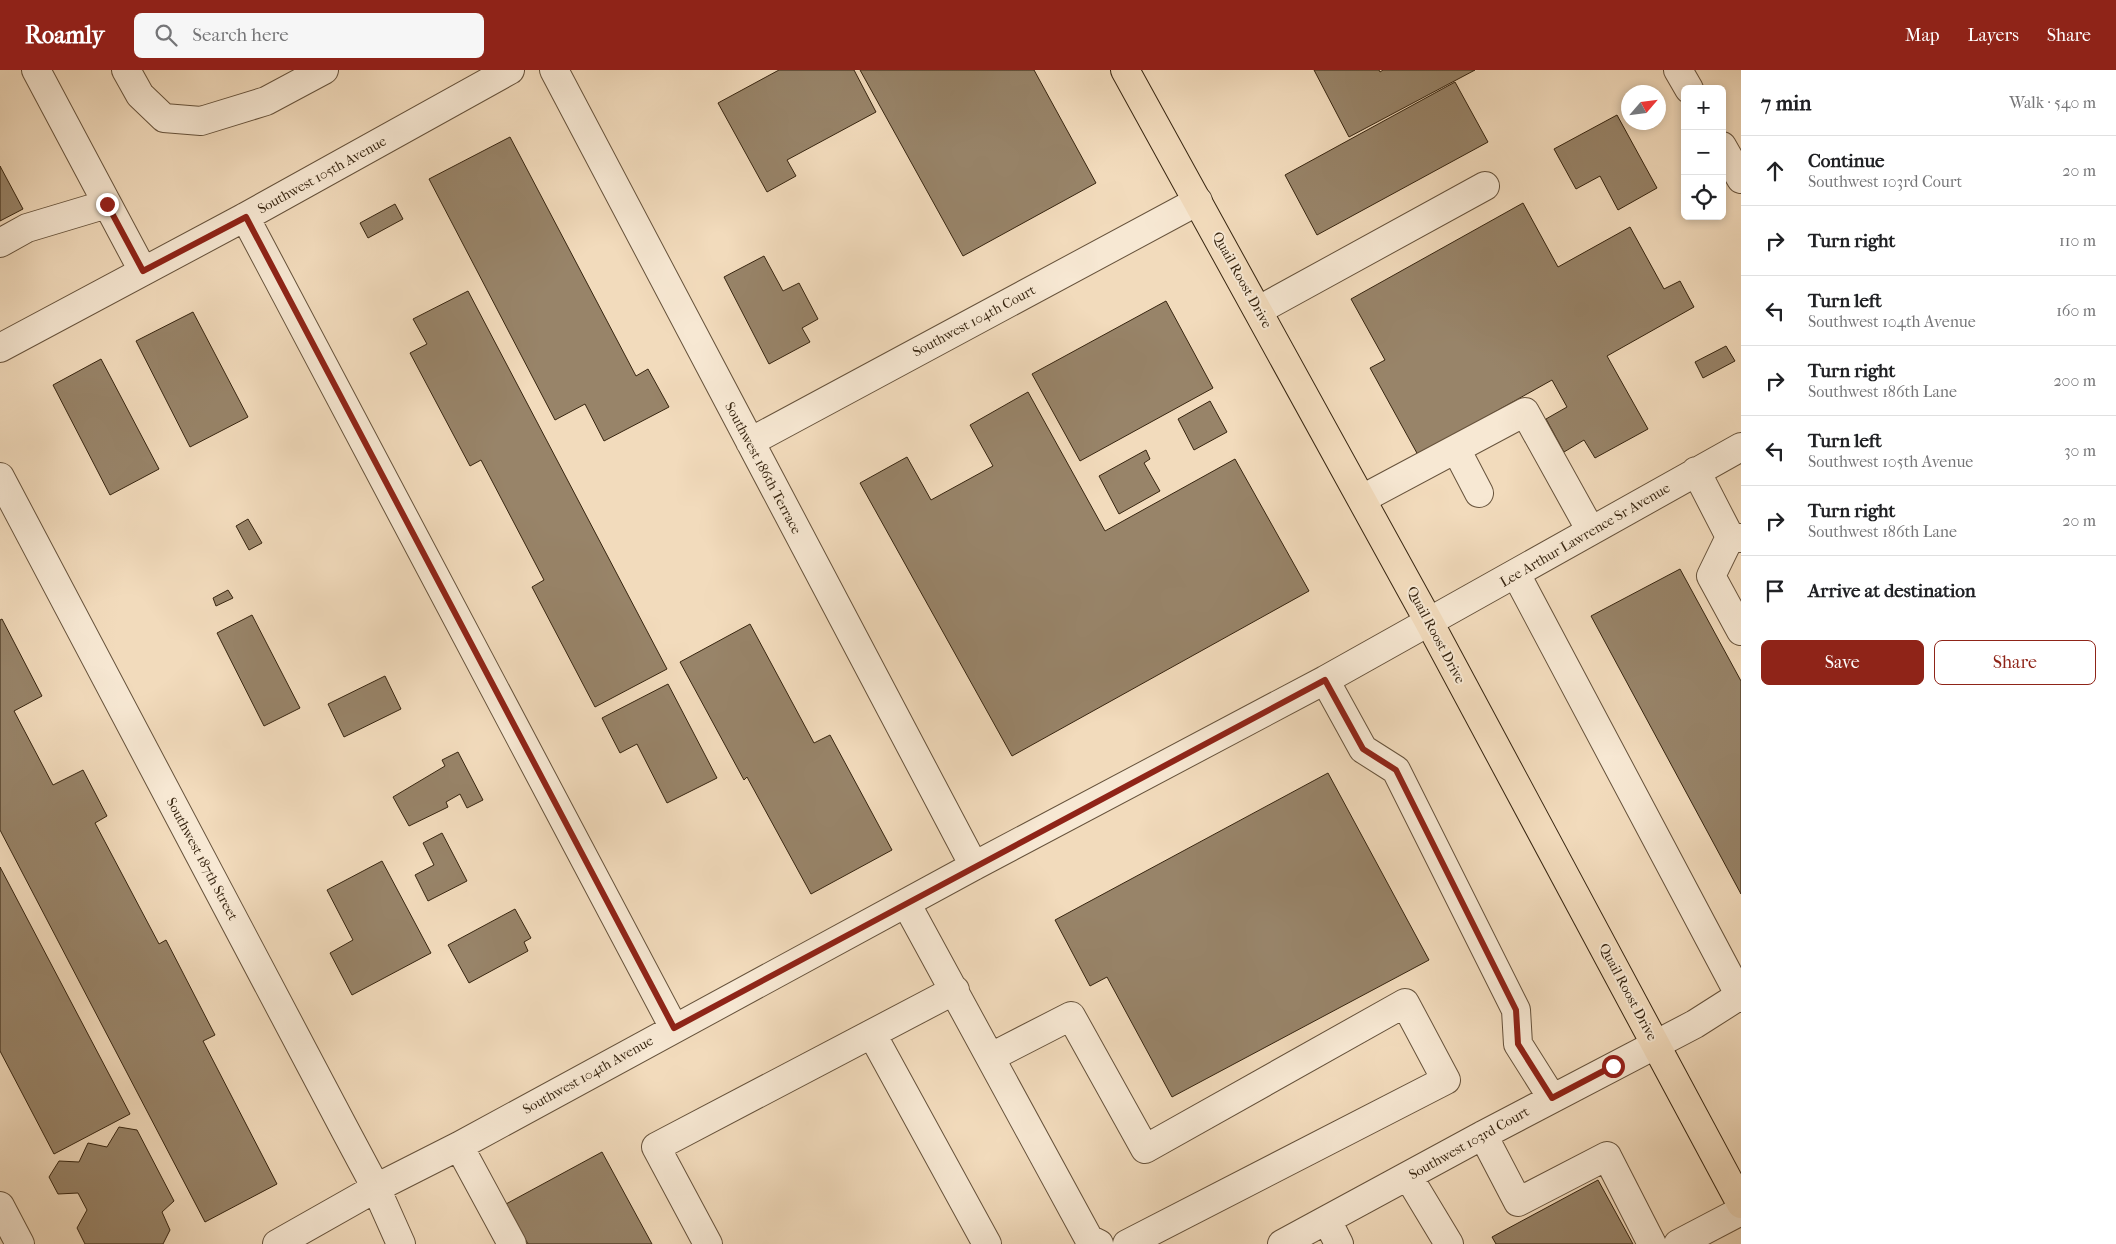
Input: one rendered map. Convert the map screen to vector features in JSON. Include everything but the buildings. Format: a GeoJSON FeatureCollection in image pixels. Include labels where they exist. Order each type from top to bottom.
{"type":"FeatureCollection","features":[{"type":"Feature","properties":{"kind":"main road","name":"Quail Roost Drive"},"geometry":{"type":"LineString","coordinates":[[1125,70],[1259,310],[1429,622],[1741,1204]]}},
{"type":"Feature","properties":{"kind":"street"},"geometry":{"type":"LineString","coordinates":[[36,70],[143,271]]}},
{"type":"Feature","properties":{"kind":"street"},"geometry":{"type":"LineString","coordinates":[[126,70],[140,95],[164,118],[201,121],[266,101],[324,70]]}},
{"type":"Feature","properties":{"kind":"street","name":"Southwest 105th Avenue"},"geometry":{"type":"LineString","coordinates":[[0,348],[246,217],[510,70]]}},
{"type":"Feature","properties":{"kind":"street","name":"Southwest 186th Terrace"},"geometry":{"type":"LineString","coordinates":[[554,70],[974,866]]}},
{"type":"Feature","properties":{"kind":"street"},"geometry":{"type":"LineString","coordinates":[[1678,70],[1687,85]]}},
{"type":"Feature","properties":{"kind":"street"},"geometry":{"type":"LineString","coordinates":[[1726,153],[1741,179]]}},
{"type":"Feature","properties":{"kind":"street"},"geometry":{"type":"LineString","coordinates":[[1259,310],[1485,186]]}},
{"type":"Feature","properties":{"kind":"street","name":"Southwest 104th Court"},"geometry":{"type":"LineString","coordinates":[[750,442],[1198,200]]}},
{"type":"Feature","properties":{"kind":"street"},"geometry":{"type":"LineString","coordinates":[[0,243],[27,228],[107,204]]}},
{"type":"Feature","properties":{"kind":"street"},"geometry":{"type":"LineString","coordinates":[[246,217],[674,1028]]}},
{"type":"Feature","properties":{"kind":"street"},"geometry":{"type":"LineString","coordinates":[[1362,499],[1526,412],[1591,531]]}},
{"type":"Feature","properties":{"kind":"street","name":"Lee Arthur Lawrence Sr Avenue"},"geometry":{"type":"LineString","coordinates":[[1429,622],[1741,447]]}},
{"type":"Feature","properties":{"kind":"street"},"geometry":{"type":"LineString","coordinates":[[1456,448],[1479,493]]}},
{"type":"Feature","properties":{"kind":"street"},"geometry":{"type":"LineString","coordinates":[[1696,471],[1736,537],[1711,576],[1741,631]]}},
{"type":"Feature","properties":{"kind":"street","name":"Southwest 187th Street"},"geometry":{"type":"LineString","coordinates":[[0,477],[376,1188],[401,1244]]}},
{"type":"Feature","properties":{"kind":"street"},"geometry":{"type":"LineString","coordinates":[[1516,574],[1740,997]]}},
{"type":"Feature","properties":{"kind":"street","name":"Southwest 104th Avenue"},"geometry":{"type":"LineString","coordinates":[[286,1242],[376,1188],[459,1146],[674,1028],[1325,680],[1429,622]]}},
{"type":"Feature","properties":{"kind":"street"},"geometry":{"type":"LineString","coordinates":[[1325,680],[1363,749],[1396,770],[1516,1010],[1518,1044],[1552,1098]]}},
{"type":"Feature","properties":{"kind":"street"},"geometry":{"type":"LineString","coordinates":[[906,903],[955,990],[1089,1242]]}},
{"type":"Feature","properties":{"kind":"street"},"geometry":{"type":"LineString","coordinates":[[708,1244],[656,1147],[955,990]]}},
{"type":"Feature","properties":{"kind":"street","name":"Southwest 103rd Court"},"geometry":{"type":"LineString","coordinates":[[1282,1244],[1552,1098],[1695,1024],[1740,997]]}},
{"type":"Feature","properties":{"kind":"street"},"geometry":{"type":"LineString","coordinates":[[991,1057],[1071,1016],[1144,1149],[1405,1003],[1446,1080],[1127,1244]]}},
{"type":"Feature","properties":{"kind":"street"},"geometry":{"type":"LineString","coordinates":[[872,1034],[986,1244]]}},
{"type":"Feature","properties":{"kind":"street"},"geometry":{"type":"LineString","coordinates":[[1483,1135],[1518,1202],[1607,1156],[1652,1244]]}},
{"type":"Feature","properties":{"kind":"street"},"geometry":{"type":"LineString","coordinates":[[459,1146],[512,1244]]}},
{"type":"Feature","properties":{"kind":"street"},"geometry":{"type":"LineString","coordinates":[[1408,1176],[1449,1244]]}},
{"type":"Feature","properties":{"kind":"street"},"geometry":{"type":"LineString","coordinates":[[0,1206],[20,1244]]}},
{"type":"Feature","properties":{"kind":"street"},"geometry":{"type":"LineString","coordinates":[[1678,1244],[1741,1211]]}},
{"type":"Feature","properties":{"kind":"street"},"geometry":{"type":"LineString","coordinates":[[1327,1220],[1339,1244]]}},
{"type":"Feature","properties":{"kind":"route"},"geometry":{"type":"LineString","coordinates":[[107,204],[143,271],[246,217],[674,1028],[1325,680],[1363,749],[1396,770],[1516,1010],[1518,1044],[1552,1098],[1613,1066]]}}]}
